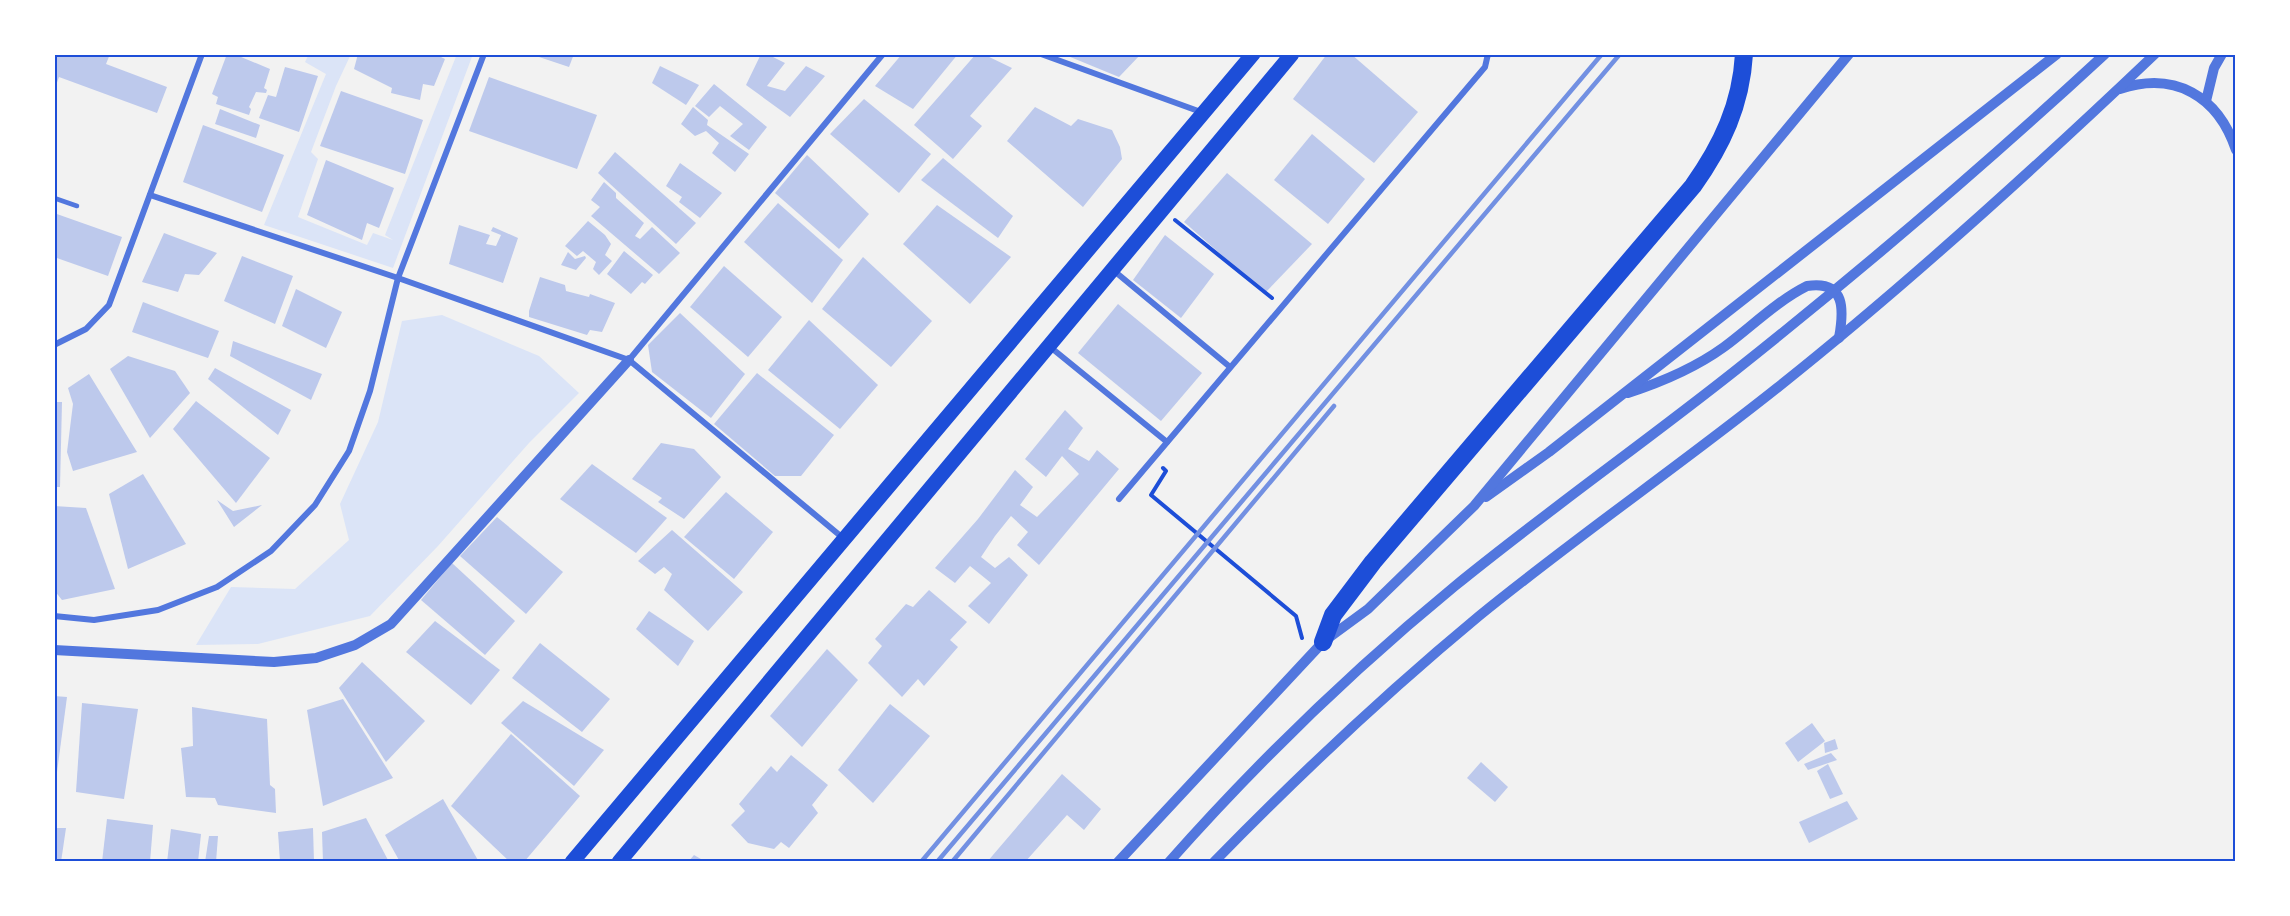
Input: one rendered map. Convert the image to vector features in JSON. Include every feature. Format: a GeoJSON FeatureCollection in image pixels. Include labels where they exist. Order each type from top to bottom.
{"type":"FeatureCollection","features":[{"type":"Feature","properties":{"kind":"highway"},"geometry":{"type":"LineString","coordinates":[[1323,642],[1333,615],[1373,562],[1693,186],[1720,144],[1730,122],[1743,74],[1744,54]]}},
{"type":"Feature","properties":{"kind":"main road"},"geometry":{"type":"LineString","coordinates":[[572,862],[1253,54]]}},
{"type":"Feature","properties":{"kind":"main road"},"geometry":{"type":"LineString","coordinates":[[619,862],[1292,54]]}},
{"type":"Feature","properties":{"kind":"street"},"geometry":{"type":"LineString","coordinates":[[54,345],[86,329],[109,304],[202,54]]}},
{"type":"Feature","properties":{"kind":"street"},"geometry":{"type":"LineString","coordinates":[[54,616],[94,620],[158,610],[217,587],[271,551],[315,505],[349,451],[370,391],[398,278],[484,54]]}},
{"type":"Feature","properties":{"kind":"street"},"geometry":{"type":"LineString","coordinates":[[54,650],[274,662],[316,658],[355,645],[391,624],[629,360],[883,54]]}},
{"type":"Feature","properties":{"kind":"street"},"geometry":{"type":"LineString","coordinates":[[1041,54],[1204,113]]}},
{"type":"Feature","properties":{"kind":"street"},"geometry":{"type":"LineString","coordinates":[[1119,499],[1485,67],[1488,54]]}},
{"type":"Feature","properties":{"kind":"street"},"geometry":{"type":"LineString","coordinates":[[1119,862],[1323,642],[1368,609],[1474,506],[1849,54]]}},
{"type":"Feature","properties":{"kind":"street"},"geometry":{"type":"LineString","coordinates":[[1474,506],[1549,452],[2057,54]]}},
{"type":"Feature","properties":{"kind":"street"},"geometry":{"type":"LineString","coordinates":[[1169,862],[1249,777],[1393,638],[1475,570],[1736,370],[1890,245],[1964,182],[2105,54]]}},
{"type":"Feature","properties":{"kind":"street"},"geometry":{"type":"LineString","coordinates":[[1215,862],[1315,761],[1425,662],[1592,528],[1839,338],[1954,240],[2155,54]]}},
{"type":"Feature","properties":{"kind":"street"},"geometry":{"type":"LineString","coordinates":[[2206,101],[2214,69],[2222,54]]}},
{"type":"Feature","properties":{"kind":"street"},"geometry":{"type":"LineString","coordinates":[[2110,96],[2118,89],[2149,82],[2180,87],[2206,101],[2225,123],[2236,150]]}},
{"type":"Feature","properties":{"kind":"street"},"geometry":{"type":"LineString","coordinates":[[150,195],[398,278],[629,360],[843,538]]}},
{"type":"Feature","properties":{"kind":"street"},"geometry":{"type":"LineString","coordinates":[[1113,269],[1230,367]]}},
{"type":"Feature","properties":{"kind":"street"},"geometry":{"type":"LineString","coordinates":[[1620,395],[1673,376],[1698,363],[1722,349],[1807,286],[1824,286],[1838,297],[1843,313],[1839,338]]}},
{"type":"Feature","properties":{"kind":"street"},"geometry":{"type":"LineString","coordinates":[[1049,346],[1167,442]]}},
{"type":"Feature","properties":{"kind":"lane"},"geometry":{"type":"LineString","coordinates":[[54,198],[77,206]]}},
{"type":"Feature","properties":{"kind":"path"},"geometry":{"type":"LineString","coordinates":[[1162,210],[1282,306]]}},
{"type":"Feature","properties":{"kind":"path"},"geometry":{"type":"LineString","coordinates":[[1153,459],[1166,471],[1151,495],[1296,616],[1308,659]]}},
{"type":"Feature","properties":{"kind":"shaded area"},"geometry":{"type":"Polygon","coordinates":[[[309,54],[351,54],[311,152],[318,159],[298,217],[367,245],[373,233],[393,240],[385,235],[457,54],[473,54],[393,268],[264,225],[326,74],[305,62],[309,54]]]}},
{"type":"Feature","properties":{"kind":"shaded area"},"geometry":{"type":"Polygon","coordinates":[[[442,315],[539,356],[579,393],[529,443],[438,546],[370,616],[258,644],[196,645],[231,587],[295,589],[349,540],[340,504],[378,422],[402,321],[442,315]]]}},
{"type":"Feature","properties":{"kind":"building"},"geometry":{"type":"Polygon","coordinates":[[[54,54],[110,54],[106,64],[167,87],[157,113],[59,77],[54,91],[54,54]]]}},
{"type":"Feature","properties":{"kind":"building"},"geometry":{"type":"Polygon","coordinates":[[[227,54],[234,54],[270,69],[264,88],[267,90],[266,93],[256,92],[249,107],[251,109],[249,115],[216,104],[218,97],[212,94],[227,54]]]}},
{"type":"Feature","properties":{"kind":"building"},"geometry":{"type":"Polygon","coordinates":[[[358,54],[435,54],[445,59],[434,86],[423,84],[420,100],[391,93],[392,88],[354,69],[358,54]]]}},
{"type":"Feature","properties":{"kind":"building"},"geometry":{"type":"Polygon","coordinates":[[[530,54],[574,54],[569,67],[530,54]]]}},
{"type":"Feature","properties":{"kind":"building"},"geometry":{"type":"Polygon","coordinates":[[[761,54],[767,54],[785,63],[767,86],[785,91],[806,66],[825,76],[790,117],[746,85],[761,54]]]}},
{"type":"Feature","properties":{"kind":"building"},"geometry":{"type":"Polygon","coordinates":[[[902,54],[958,54],[913,109],[875,86],[902,54]]]}},
{"type":"Feature","properties":{"kind":"building"},"geometry":{"type":"Polygon","coordinates":[[[976,54],[983,54],[1012,68],[970,116],[982,126],[953,159],[914,125],[976,54]]]}},
{"type":"Feature","properties":{"kind":"building"},"geometry":{"type":"Polygon","coordinates":[[[1063,54],[1141,54],[1119,77],[1063,54]]]}},
{"type":"Feature","properties":{"kind":"building"},"geometry":{"type":"Polygon","coordinates":[[[1327,54],[1351,54],[1418,112],[1374,163],[1293,99],[1327,54]]]}},
{"type":"Feature","properties":{"kind":"building"},"geometry":{"type":"Polygon","coordinates":[[[660,66],[699,85],[686,105],[652,83],[660,66]]]}},
{"type":"Feature","properties":{"kind":"building"},"geometry":{"type":"Polygon","coordinates":[[[285,67],[318,76],[299,132],[259,118],[268,95],[276,97],[285,67]]]}},
{"type":"Feature","properties":{"kind":"building"},"geometry":{"type":"Polygon","coordinates":[[[489,77],[597,115],[577,169],[469,131],[489,77]]]}},
{"type":"Feature","properties":{"kind":"building"},"geometry":{"type":"Polygon","coordinates":[[[714,84],[767,127],[749,150],[730,136],[743,124],[720,106],[709,117],[695,106],[714,84]]]}},
{"type":"Feature","properties":{"kind":"building"},"geometry":{"type":"Polygon","coordinates":[[[341,91],[423,120],[405,174],[320,146],[341,91]]]}},
{"type":"Feature","properties":{"kind":"building"},"geometry":{"type":"Polygon","coordinates":[[[864,99],[931,154],[899,193],[830,134],[864,99]]]}},
{"type":"Feature","properties":{"kind":"building"},"geometry":{"type":"Polygon","coordinates":[[[693,107],[708,120],[707,125],[749,154],[735,172],[712,153],[719,143],[706,131],[695,136],[681,124],[693,107]]]}},
{"type":"Feature","properties":{"kind":"building"},"geometry":{"type":"Polygon","coordinates":[[[1035,107],[1071,126],[1078,119],[1112,130],[1120,147],[1122,159],[1083,207],[1007,141],[1035,107]]]}},
{"type":"Feature","properties":{"kind":"building"},"geometry":{"type":"Polygon","coordinates":[[[220,109],[260,125],[256,138],[215,124],[220,109]]]}},
{"type":"Feature","properties":{"kind":"building"},"geometry":{"type":"Polygon","coordinates":[[[203,125],[284,155],[262,212],[183,182],[203,125]]]}},
{"type":"Feature","properties":{"kind":"building"},"geometry":{"type":"Polygon","coordinates":[[[1312,134],[1365,179],[1328,224],[1274,180],[1312,134]]]}},
{"type":"Feature","properties":{"kind":"building"},"geometry":{"type":"Polygon","coordinates":[[[615,152],[696,223],[676,244],[598,173],[615,152]]]}},
{"type":"Feature","properties":{"kind":"building"},"geometry":{"type":"Polygon","coordinates":[[[807,155],[869,214],[839,249],[775,193],[807,155]]]}},
{"type":"Feature","properties":{"kind":"building"},"geometry":{"type":"Polygon","coordinates":[[[943,158],[1013,216],[998,238],[921,180],[943,158]]]}},
{"type":"Feature","properties":{"kind":"building"},"geometry":{"type":"Polygon","coordinates":[[[326,160],[394,188],[379,228],[367,223],[362,240],[307,215],[326,160]]]}},
{"type":"Feature","properties":{"kind":"building"},"geometry":{"type":"Polygon","coordinates":[[[680,163],[722,193],[700,218],[679,202],[682,197],[666,186],[680,163]]]}},
{"type":"Feature","properties":{"kind":"building"},"geometry":{"type":"Polygon","coordinates":[[[1227,173],[1312,244],[1265,293],[1184,222],[1227,173]]]}},
{"type":"Feature","properties":{"kind":"building"},"geometry":{"type":"Polygon","coordinates":[[[604,182],[616,193],[616,198],[644,223],[635,236],[640,239],[652,227],[680,253],[659,274],[591,216],[600,207],[591,200],[604,182]]]}},
{"type":"Feature","properties":{"kind":"building"},"geometry":{"type":"Polygon","coordinates":[[[778,203],[843,260],[812,303],[744,242],[778,203]]]}},
{"type":"Feature","properties":{"kind":"building"},"geometry":{"type":"Polygon","coordinates":[[[937,205],[1011,257],[970,304],[903,244],[937,205]]]}},
{"type":"Feature","properties":{"kind":"building"},"geometry":{"type":"Polygon","coordinates":[[[54,213],[122,237],[108,276],[54,257],[54,213]]]}},
{"type":"Feature","properties":{"kind":"building"},"geometry":{"type":"Polygon","coordinates":[[[588,221],[605,235],[611,244],[605,255],[612,261],[599,275],[593,269],[596,262],[583,251],[577,256],[565,246],[588,221]]]}},
{"type":"Feature","properties":{"kind":"building"},"geometry":{"type":"Polygon","coordinates":[[[459,225],[490,235],[486,244],[496,246],[501,235],[491,231],[493,227],[518,238],[503,283],[449,264],[459,225]]]}},
{"type":"Feature","properties":{"kind":"building"},"geometry":{"type":"Polygon","coordinates":[[[164,233],[217,253],[199,275],[185,274],[178,292],[142,282],[164,233]]]}},
{"type":"Feature","properties":{"kind":"building"},"geometry":{"type":"Polygon","coordinates":[[[1165,235],[1214,274],[1181,318],[1133,280],[1165,235]]]}},
{"type":"Feature","properties":{"kind":"building"},"geometry":{"type":"Polygon","coordinates":[[[624,251],[653,275],[645,284],[642,282],[631,294],[607,274],[624,251]]]}},
{"type":"Feature","properties":{"kind":"building"},"geometry":{"type":"Polygon","coordinates":[[[568,252],[575,259],[585,256],[586,258],[576,270],[561,265],[568,252]]]}},
{"type":"Feature","properties":{"kind":"building"},"geometry":{"type":"Polygon","coordinates":[[[242,256],[293,276],[275,324],[224,301],[242,256]]]}},
{"type":"Feature","properties":{"kind":"building"},"geometry":{"type":"Polygon","coordinates":[[[863,257],[932,321],[891,367],[822,309],[863,257]]]}},
{"type":"Feature","properties":{"kind":"building"},"geometry":{"type":"Polygon","coordinates":[[[724,266],[782,317],[748,357],[690,307],[724,266]]]}},
{"type":"Feature","properties":{"kind":"building"},"geometry":{"type":"Polygon","coordinates":[[[540,277],[565,285],[566,291],[589,297],[590,294],[615,303],[602,332],[590,330],[587,335],[529,317],[540,277]]]}},
{"type":"Feature","properties":{"kind":"building"},"geometry":{"type":"Polygon","coordinates":[[[296,289],[342,312],[326,348],[282,326],[296,289]]]}},
{"type":"Feature","properties":{"kind":"building"},"geometry":{"type":"Polygon","coordinates":[[[143,302],[219,331],[208,358],[132,332],[143,302]]]}},
{"type":"Feature","properties":{"kind":"building"},"geometry":{"type":"Polygon","coordinates":[[[1118,304],[1202,373],[1161,421],[1078,353],[1118,304]]]}},
{"type":"Feature","properties":{"kind":"building"},"geometry":{"type":"Polygon","coordinates":[[[680,313],[745,374],[711,418],[652,372],[648,345],[680,313]]]}},
{"type":"Feature","properties":{"kind":"building"},"geometry":{"type":"Polygon","coordinates":[[[809,320],[878,385],[840,429],[768,370],[809,320]]]}},
{"type":"Feature","properties":{"kind":"building"},"geometry":{"type":"Polygon","coordinates":[[[233,341],[322,374],[311,400],[230,356],[233,341]]]}},
{"type":"Feature","properties":{"kind":"building"},"geometry":{"type":"Polygon","coordinates":[[[128,356],[175,371],[190,393],[150,438],[110,369],[128,356]]]}},
{"type":"Feature","properties":{"kind":"building"},"geometry":{"type":"Polygon","coordinates":[[[215,368],[291,410],[278,435],[208,379],[215,368]]]}},
{"type":"Feature","properties":{"kind":"building"},"geometry":{"type":"Polygon","coordinates":[[[757,373],[834,435],[801,476],[775,476],[714,424],[757,373]]]}},
{"type":"Feature","properties":{"kind":"building"},"geometry":{"type":"Polygon","coordinates":[[[89,374],[137,452],[73,471],[67,452],[73,404],[68,388],[89,374]]]}},
{"type":"Feature","properties":{"kind":"building"},"geometry":{"type":"Polygon","coordinates":[[[196,401],[270,458],[236,503],[173,429],[196,401]]]}},
{"type":"Feature","properties":{"kind":"building"},"geometry":{"type":"Polygon","coordinates":[[[54,402],[62,402],[60,487],[54,487],[54,402]]]}},
{"type":"Feature","properties":{"kind":"building"},"geometry":{"type":"Polygon","coordinates":[[[1065,410],[1083,428],[1068,449],[1089,461],[1097,450],[1119,469],[1039,565],[1017,545],[1028,532],[1011,516],[981,557],[995,568],[1009,557],[1028,575],[989,624],[968,606],[991,583],[970,566],[955,583],[935,568],[978,519],[1015,470],[1033,487],[1020,505],[1037,517],[1079,474],[1062,456],[1046,477],[1025,459],[1065,410]]]}},
{"type":"Feature","properties":{"kind":"building"},"geometry":{"type":"Polygon","coordinates":[[[661,443],[694,449],[721,477],[684,519],[658,502],[662,498],[632,479],[661,443]]]}},
{"type":"Feature","properties":{"kind":"building"},"geometry":{"type":"Polygon","coordinates":[[[592,464],[667,518],[636,553],[560,499],[592,464]]]}},
{"type":"Feature","properties":{"kind":"building"},"geometry":{"type":"Polygon","coordinates":[[[143,474],[186,544],[128,569],[109,494],[143,474]]]}},
{"type":"Feature","properties":{"kind":"building"},"geometry":{"type":"Polygon","coordinates":[[[726,492],[773,532],[734,579],[684,537],[726,492]]]}},
{"type":"Feature","properties":{"kind":"building"},"geometry":{"type":"Polygon","coordinates":[[[217,500],[233,511],[262,505],[234,527],[217,500]]]}},
{"type":"Feature","properties":{"kind":"building"},"geometry":{"type":"Polygon","coordinates":[[[54,506],[86,508],[115,589],[62,600],[54,590],[54,506]]]}},
{"type":"Feature","properties":{"kind":"building"},"geometry":{"type":"Polygon","coordinates":[[[497,517],[563,572],[526,614],[460,556],[497,517]]]}},
{"type":"Feature","properties":{"kind":"building"},"geometry":{"type":"Polygon","coordinates":[[[672,530],[743,592],[708,631],[664,590],[672,574],[664,567],[655,574],[638,561],[672,530]]]}},
{"type":"Feature","properties":{"kind":"building"},"geometry":{"type":"Polygon","coordinates":[[[452,563],[515,621],[485,655],[421,600],[452,563]]]}},
{"type":"Feature","properties":{"kind":"building"},"geometry":{"type":"Polygon","coordinates":[[[929,590],[967,622],[950,640],[958,647],[924,686],[918,679],[902,697],[868,663],[882,646],[875,639],[906,604],[913,607],[929,590]]]}},
{"type":"Feature","properties":{"kind":"building"},"geometry":{"type":"Polygon","coordinates":[[[649,611],[694,641],[678,666],[636,629],[649,611]]]}},
{"type":"Feature","properties":{"kind":"building"},"geometry":{"type":"Polygon","coordinates":[[[435,621],[500,670],[471,705],[406,652],[435,621]]]}},
{"type":"Feature","properties":{"kind":"building"},"geometry":{"type":"Polygon","coordinates":[[[540,643],[610,699],[582,732],[512,678],[540,643]]]}},
{"type":"Feature","properties":{"kind":"building"},"geometry":{"type":"Polygon","coordinates":[[[827,649],[858,680],[802,747],[770,716],[827,649]]]}},
{"type":"Feature","properties":{"kind":"building"},"geometry":{"type":"Polygon","coordinates":[[[362,662],[425,721],[386,762],[339,688],[362,662]]]}},
{"type":"Feature","properties":{"kind":"building"},"geometry":{"type":"Polygon","coordinates":[[[54,696],[67,697],[55,787],[54,787],[54,696]]]}},
{"type":"Feature","properties":{"kind":"building"},"geometry":{"type":"Polygon","coordinates":[[[343,699],[393,778],[323,806],[307,710],[343,699]]]}},
{"type":"Feature","properties":{"kind":"building"},"geometry":{"type":"Polygon","coordinates":[[[523,701],[604,750],[574,786],[501,723],[523,701]]]}},
{"type":"Feature","properties":{"kind":"building"},"geometry":{"type":"Polygon","coordinates":[[[82,703],[138,709],[124,799],[76,792],[82,703]]]}},
{"type":"Feature","properties":{"kind":"building"},"geometry":{"type":"Polygon","coordinates":[[[890,704],[930,736],[873,803],[838,770],[890,704]]]}},
{"type":"Feature","properties":{"kind":"building"},"geometry":{"type":"Polygon","coordinates":[[[192,707],[267,719],[270,785],[275,789],[276,813],[218,805],[215,798],[186,797],[181,748],[193,746],[192,707]]]}},
{"type":"Feature","properties":{"kind":"building"},"geometry":{"type":"Polygon","coordinates":[[[1812,723],[1825,741],[1798,762],[1785,743],[1812,723]]]}},
{"type":"Feature","properties":{"kind":"building"},"geometry":{"type":"Polygon","coordinates":[[[511,734],[580,796],[524,862],[510,862],[451,806],[511,734]]]}},
{"type":"Feature","properties":{"kind":"building"},"geometry":{"type":"Polygon","coordinates":[[[1835,739],[1838,749],[1825,753],[1824,743],[1835,739]]]}},
{"type":"Feature","properties":{"kind":"building"},"geometry":{"type":"Polygon","coordinates":[[[1831,753],[1837,760],[1808,770],[1804,764],[1831,753]]]}},
{"type":"Feature","properties":{"kind":"building"},"geometry":{"type":"Polygon","coordinates":[[[791,755],[828,785],[812,805],[818,813],[789,848],[781,842],[774,849],[748,843],[731,825],[745,811],[739,804],[771,766],[777,772],[791,755]]]}},
{"type":"Feature","properties":{"kind":"building"},"geometry":{"type":"Polygon","coordinates":[[[1481,762],[1508,787],[1495,802],[1467,778],[1481,762]]]}},
{"type":"Feature","properties":{"kind":"building"},"geometry":{"type":"Polygon","coordinates":[[[1828,764],[1843,794],[1830,799],[1817,771],[1828,764]]]}},
{"type":"Feature","properties":{"kind":"building"},"geometry":{"type":"Polygon","coordinates":[[[1062,774],[1101,809],[1084,830],[1067,815],[1025,862],[987,862],[1062,774]]]}},
{"type":"Feature","properties":{"kind":"building"},"geometry":{"type":"Polygon","coordinates":[[[443,799],[479,862],[400,862],[385,835],[443,799]]]}},
{"type":"Feature","properties":{"kind":"building"},"geometry":{"type":"Polygon","coordinates":[[[1847,801],[1858,819],[1809,843],[1799,822],[1847,801]]]}},
{"type":"Feature","properties":{"kind":"building"},"geometry":{"type":"Polygon","coordinates":[[[366,818],[389,862],[323,862],[322,832],[366,818]]]}},
{"type":"Feature","properties":{"kind":"building"},"geometry":{"type":"Polygon","coordinates":[[[107,819],[153,825],[150,862],[102,862],[107,819]]]}},
{"type":"Feature","properties":{"kind":"building"},"geometry":{"type":"Polygon","coordinates":[[[54,828],[66,828],[61,862],[54,862],[54,828]]]}},
{"type":"Feature","properties":{"kind":"building"},"geometry":{"type":"Polygon","coordinates":[[[313,828],[314,862],[280,862],[278,832],[313,828]]]}},
{"type":"Feature","properties":{"kind":"building"},"geometry":{"type":"Polygon","coordinates":[[[171,829],[201,834],[198,862],[167,862],[171,829]]]}},
{"type":"Feature","properties":{"kind":"building"},"geometry":{"type":"Polygon","coordinates":[[[209,836],[218,836],[216,862],[205,862],[209,836]]]}},
{"type":"Feature","properties":{"kind":"building"},"geometry":{"type":"Polygon","coordinates":[[[694,855],[706,862],[688,862],[694,855]]]}},
{"type":"Feature","properties":{"kind":"railway"},"geometry":{"type":"LineString","coordinates":[[921,862],[1602,54]]}},
{"type":"Feature","properties":{"kind":"railway"},"geometry":{"type":"LineString","coordinates":[[937,862],[1620,54]]}},
{"type":"Feature","properties":{"kind":"railway"},"geometry":{"type":"LineString","coordinates":[[952,862],[1334,406]]}}]}
